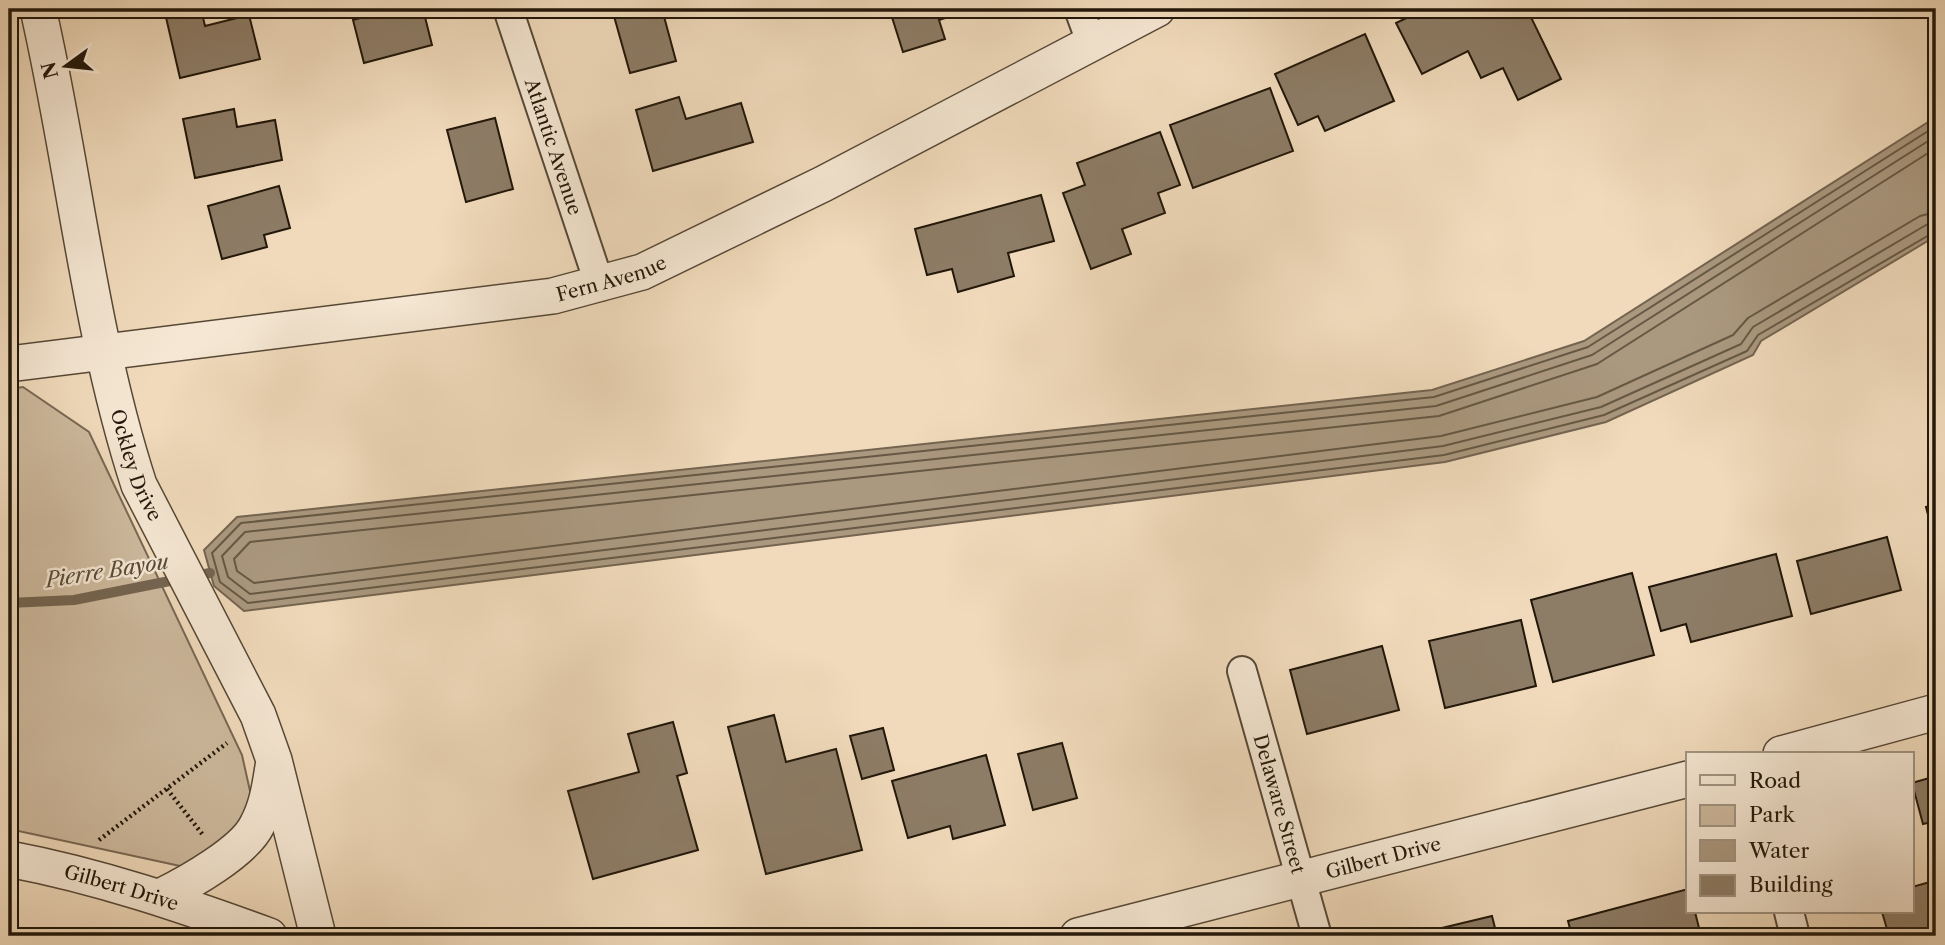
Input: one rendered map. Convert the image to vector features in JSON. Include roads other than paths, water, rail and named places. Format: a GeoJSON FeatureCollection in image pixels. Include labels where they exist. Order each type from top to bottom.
{"type":"FeatureCollection","features":[{"type":"Feature","properties":{"kind":"street","name":"Ockley Drive"},"geometry":{"type":"LineString","coordinates":[[38,9],[106,354],[139,485],[258,715],[274,760],[318,936]]}},
{"type":"Feature","properties":{"kind":"street","name":"Atlantic Avenue"},"geometry":{"type":"LineString","coordinates":[[508,9],[600,286]]}},
{"type":"Feature","properties":{"kind":"street"},"geometry":{"type":"LineString","coordinates":[[1079,9],[1091,42]]}},
{"type":"Feature","properties":{"kind":"street","name":"Fern Avenue"},"geometry":{"type":"LineString","coordinates":[[9,364],[106,354],[552,296],[600,286],[642,272],[823,184],[1157,9]]}},
{"type":"Feature","properties":{"kind":"street","name":"Delaware Street"},"geometry":{"type":"LineString","coordinates":[[1242,671],[1317,936]]}},
{"type":"Feature","properties":{"kind":"street"},"geometry":{"type":"LineString","coordinates":[[1788,752],[1936,712]]}},
{"type":"Feature","properties":{"kind":"street"},"geometry":{"type":"LineString","coordinates":[[162,896],[206,874],[257,828],[268,797],[274,760]]}},
{"type":"Feature","properties":{"kind":"street","name":"Gilbert Drive"},"geometry":{"type":"LineString","coordinates":[[1077,936],[1686,780]]}},
{"type":"Feature","properties":{"kind":"street","name":"Gilbert Drive"},"geometry":{"type":"LineString","coordinates":[[9,859],[162,896],[269,936]]}},
{"type":"Feature","properties":{"kind":"street"},"geometry":{"type":"LineString","coordinates":[[1789,914],[1795,936]]}},
{"type":"Feature","properties":{"kind":"water"},"geometry":{"type":"Polygon","coordinates":[[[1936,117],[1936,236],[1761,341],[1753,355],[1606,422],[1445,462],[244,611],[214,586],[204,550],[237,517],[1432,390],[1584,341],[1936,117]]]}},
{"type":"Feature","properties":{"kind":"waterway","name":"Pierre Bayou"},"geometry":{"type":"LineString","coordinates":[[9,603],[74,600],[210,573]]}}]}
